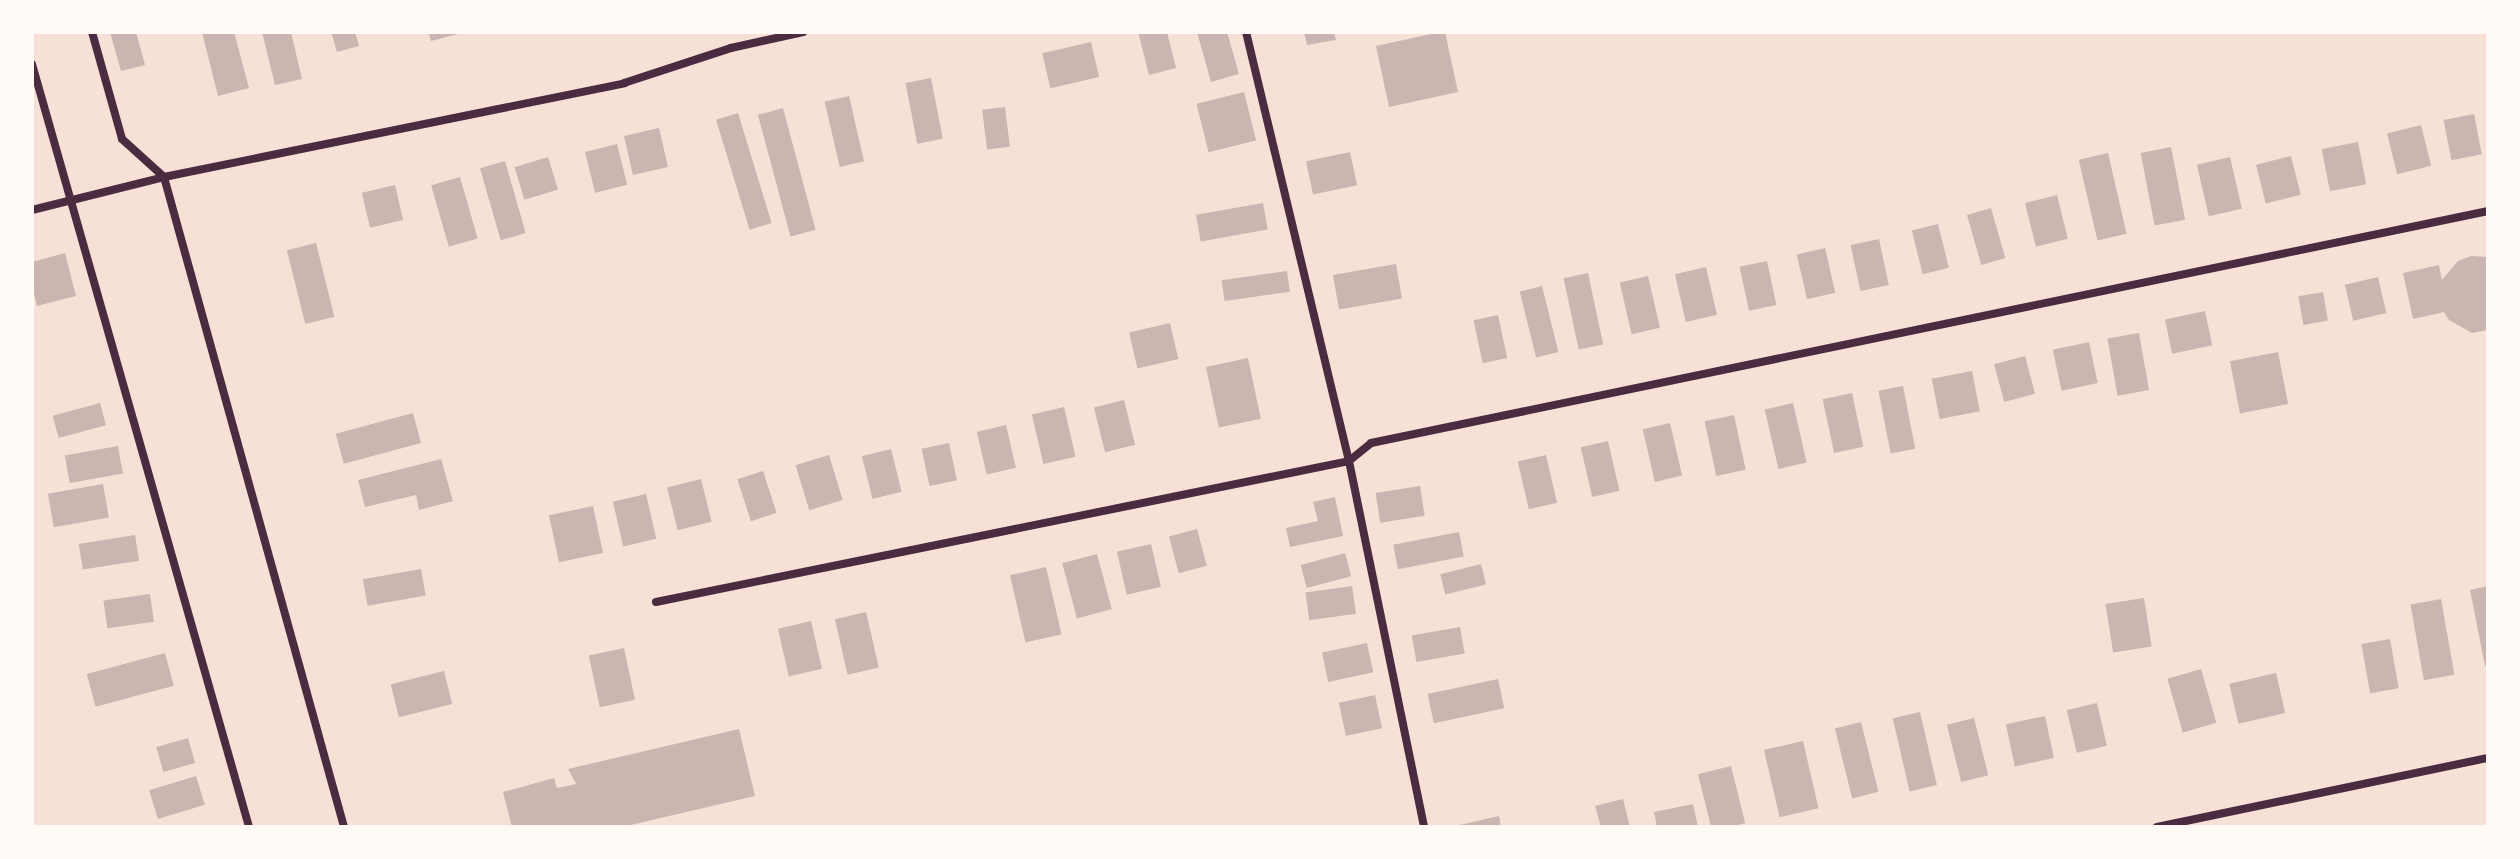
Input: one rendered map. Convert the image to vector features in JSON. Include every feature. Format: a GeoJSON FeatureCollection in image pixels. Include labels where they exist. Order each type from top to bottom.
{"type":"FeatureCollection","features":[{"type":"Feature","properties":{"kind":"street"},"geometry":{"type":"LineString","coordinates":[[92,32],[122,139],[164,177],[344,827]]}},
{"type":"Feature","properties":{"kind":"street"},"geometry":{"type":"LineString","coordinates":[[32,210],[164,177],[624,83],[731,48],[803,32]]}},
{"type":"Feature","properties":{"kind":"street"},"geometry":{"type":"LineString","coordinates":[[1246,32],[1349,461],[1424,827]]}},
{"type":"Feature","properties":{"kind":"street"},"geometry":{"type":"LineString","coordinates":[[32,64],[249,827]]}},
{"type":"Feature","properties":{"kind":"street"},"geometry":{"type":"LineString","coordinates":[[656,602],[1349,461],[1371,443],[2488,211]]}},
{"type":"Feature","properties":{"kind":"street"},"geometry":{"type":"LineString","coordinates":[[2157,827],[2488,758]]}},
{"type":"Feature","properties":{"kind":"building"},"geometry":{"type":"Polygon","coordinates":[[[110,32],[136,32],[145,65],[121,71],[110,32]]]}},
{"type":"Feature","properties":{"kind":"building"},"geometry":{"type":"Polygon","coordinates":[[[202,32],[234,32],[249,88],[218,96],[202,32]]]}},
{"type":"Feature","properties":{"kind":"building"},"geometry":{"type":"Polygon","coordinates":[[[262,32],[291,32],[302,79],[275,85],[262,32]]]}},
{"type":"Feature","properties":{"kind":"building"},"geometry":{"type":"Polygon","coordinates":[[[331,32],[355,32],[359,46],[337,52],[331,32]]]}},
{"type":"Feature","properties":{"kind":"building"},"geometry":{"type":"Polygon","coordinates":[[[428,32],[462,32],[462,33],[431,41],[428,32]]]}},
{"type":"Feature","properties":{"kind":"building"},"geometry":{"type":"Polygon","coordinates":[[[1138,32],[1167,32],[1176,68],[1149,75],[1138,32]]]}},
{"type":"Feature","properties":{"kind":"building"},"geometry":{"type":"Polygon","coordinates":[[[1197,32],[1227,32],[1239,74],[1211,82],[1197,32]]]}},
{"type":"Feature","properties":{"kind":"building"},"geometry":{"type":"Polygon","coordinates":[[[1304,32],[1334,32],[1336,40],[1307,45],[1304,32]]]}},
{"type":"Feature","properties":{"kind":"building"},"geometry":{"type":"Polygon","coordinates":[[[1445,32],[1458,92],[1389,107],[1376,46],[1445,32]]]}},
{"type":"Feature","properties":{"kind":"building"},"geometry":{"type":"Polygon","coordinates":[[[1091,42],[1099,77],[1050,88],[1042,53],[1091,42]]]}},
{"type":"Feature","properties":{"kind":"building"},"geometry":{"type":"Polygon","coordinates":[[[931,78],[943,139],[917,144],[905,83],[931,78]]]}},
{"type":"Feature","properties":{"kind":"building"},"geometry":{"type":"Polygon","coordinates":[[[1244,92],[1256,141],[1209,152],[1196,104],[1244,92]]]}},
{"type":"Feature","properties":{"kind":"building"},"geometry":{"type":"Polygon","coordinates":[[[849,96],[864,161],[840,167],[825,102],[849,96]]]}},
{"type":"Feature","properties":{"kind":"building"},"geometry":{"type":"Polygon","coordinates":[[[1005,107],[1010,147],[987,150],[982,110],[1005,107]]]}},
{"type":"Feature","properties":{"kind":"building"},"geometry":{"type":"Polygon","coordinates":[[[783,108],[816,230],[790,236],[758,115],[783,108]]]}},
{"type":"Feature","properties":{"kind":"building"},"geometry":{"type":"Polygon","coordinates":[[[738,113],[772,223],[750,230],[716,120],[738,113]]]}},
{"type":"Feature","properties":{"kind":"building"},"geometry":{"type":"Polygon","coordinates":[[[2474,114],[2482,154],[2451,160],[2444,120],[2474,114]]]}},
{"type":"Feature","properties":{"kind":"building"},"geometry":{"type":"Polygon","coordinates":[[[2421,125],[2431,166],[2397,174],[2387,133],[2421,125]]]}},
{"type":"Feature","properties":{"kind":"building"},"geometry":{"type":"Polygon","coordinates":[[[659,128],[668,167],[633,175],[624,136],[659,128]]]}},
{"type":"Feature","properties":{"kind":"building"},"geometry":{"type":"Polygon","coordinates":[[[2358,142],[2366,184],[2330,191],[2322,149],[2358,142]]]}},
{"type":"Feature","properties":{"kind":"building"},"geometry":{"type":"Polygon","coordinates":[[[617,144],[627,185],[595,193],[585,152],[617,144]]]}},
{"type":"Feature","properties":{"kind":"building"},"geometry":{"type":"Polygon","coordinates":[[[2171,147],[2185,220],[2155,226],[2141,153],[2171,147]]]}},
{"type":"Feature","properties":{"kind":"building"},"geometry":{"type":"Polygon","coordinates":[[[1350,152],[1357,185],[1313,195],[1306,161],[1350,152]]]}},
{"type":"Feature","properties":{"kind":"building"},"geometry":{"type":"Polygon","coordinates":[[[2108,153],[2127,234],[2097,241],[2079,160],[2108,153]]]}},
{"type":"Feature","properties":{"kind":"building"},"geometry":{"type":"Polygon","coordinates":[[[2291,156],[2301,195],[2266,204],[2256,165],[2291,156]]]}},
{"type":"Feature","properties":{"kind":"building"},"geometry":{"type":"Polygon","coordinates":[[[548,157],[558,190],[524,200],[515,167],[548,157]]]}},
{"type":"Feature","properties":{"kind":"building"},"geometry":{"type":"Polygon","coordinates":[[[2230,157],[2242,209],[2209,216],[2197,165],[2230,157]]]}},
{"type":"Feature","properties":{"kind":"building"},"geometry":{"type":"Polygon","coordinates":[[[505,161],[526,233],[501,240],[480,168],[505,161]]]}},
{"type":"Feature","properties":{"kind":"building"},"geometry":{"type":"Polygon","coordinates":[[[460,177],[478,239],[449,247],[431,185],[460,177]]]}},
{"type":"Feature","properties":{"kind":"building"},"geometry":{"type":"Polygon","coordinates":[[[395,185],[403,220],[370,228],[362,193],[395,185]]]}},
{"type":"Feature","properties":{"kind":"building"},"geometry":{"type":"Polygon","coordinates":[[[2057,195],[2068,239],[2036,247],[2025,203],[2057,195]]]}},
{"type":"Feature","properties":{"kind":"building"},"geometry":{"type":"Polygon","coordinates":[[[1263,203],[1268,230],[1201,241],[1196,215],[1263,203]]]}},
{"type":"Feature","properties":{"kind":"building"},"geometry":{"type":"Polygon","coordinates":[[[1991,208],[2005,258],[1981,265],[1967,215],[1991,208]]]}},
{"type":"Feature","properties":{"kind":"building"},"geometry":{"type":"Polygon","coordinates":[[[1938,224],[1949,268],[1923,274],[1912,231],[1938,224]]]}},
{"type":"Feature","properties":{"kind":"building"},"geometry":{"type":"Polygon","coordinates":[[[1879,239],[1889,285],[1860,291],[1851,245],[1879,239]]]}},
{"type":"Feature","properties":{"kind":"building"},"geometry":{"type":"Polygon","coordinates":[[[316,243],[334,317],[305,324],[287,250],[316,243]]]}},
{"type":"Feature","properties":{"kind":"building"},"geometry":{"type":"Polygon","coordinates":[[[1825,248],[1835,293],[1807,299],[1797,255],[1825,248]]]}},
{"type":"Feature","properties":{"kind":"building"},"geometry":{"type":"Polygon","coordinates":[[[65,253],[76,296],[37,306],[32,287],[32,262],[65,253]]]}},
{"type":"Feature","properties":{"kind":"building"},"geometry":{"type":"Polygon","coordinates":[[[2471,256],[2488,257],[2488,330],[2472,333],[2449,320],[2444,312],[2413,319],[2403,273],[2439,265],[2442,280],[2458,261],[2471,256]]]}},
{"type":"Feature","properties":{"kind":"building"},"geometry":{"type":"Polygon","coordinates":[[[1767,261],[1776,305],[1749,311],[1740,267],[1767,261]]]}},
{"type":"Feature","properties":{"kind":"building"},"geometry":{"type":"Polygon","coordinates":[[[1396,264],[1402,298],[1339,310],[1333,275],[1396,264]]]}},
{"type":"Feature","properties":{"kind":"building"},"geometry":{"type":"Polygon","coordinates":[[[1706,267],[1717,315],[1686,322],[1675,274],[1706,267]]]}},
{"type":"Feature","properties":{"kind":"building"},"geometry":{"type":"Polygon","coordinates":[[[1287,271],[1290,292],[1225,301],[1222,280],[1287,271]]]}},
{"type":"Feature","properties":{"kind":"building"},"geometry":{"type":"Polygon","coordinates":[[[1588,273],[1603,344],[1579,350],[1564,278],[1588,273]]]}},
{"type":"Feature","properties":{"kind":"building"},"geometry":{"type":"Polygon","coordinates":[[[1648,276],[1660,328],[1632,334],[1620,283],[1648,276]]]}},
{"type":"Feature","properties":{"kind":"building"},"geometry":{"type":"Polygon","coordinates":[[[2378,277],[2386,313],[2353,321],[2345,285],[2378,277]]]}},
{"type":"Feature","properties":{"kind":"building"},"geometry":{"type":"Polygon","coordinates":[[[1542,286],[1558,352],[1536,358],[1520,292],[1542,286]]]}},
{"type":"Feature","properties":{"kind":"building"},"geometry":{"type":"Polygon","coordinates":[[[2323,292],[2328,321],[2303,325],[2298,296],[2323,292]]]}},
{"type":"Feature","properties":{"kind":"building"},"geometry":{"type":"Polygon","coordinates":[[[2205,311],[2212,345],[2172,354],[2165,320],[2205,311]]]}},
{"type":"Feature","properties":{"kind":"building"},"geometry":{"type":"Polygon","coordinates":[[[1498,315],[1507,358],[1483,363],[1474,320],[1498,315]]]}},
{"type":"Feature","properties":{"kind":"building"},"geometry":{"type":"Polygon","coordinates":[[[1170,323],[1178,359],[1137,368],[1129,332],[1170,323]]]}},
{"type":"Feature","properties":{"kind":"building"},"geometry":{"type":"Polygon","coordinates":[[[2139,333],[2149,390],[2118,396],[2107,339],[2139,333]]]}},
{"type":"Feature","properties":{"kind":"building"},"geometry":{"type":"Polygon","coordinates":[[[2089,342],[2098,383],[2062,391],[2053,350],[2089,342]]]}},
{"type":"Feature","properties":{"kind":"building"},"geometry":{"type":"Polygon","coordinates":[[[2278,352],[2288,404],[2240,413],[2230,361],[2278,352]]]}},
{"type":"Feature","properties":{"kind":"building"},"geometry":{"type":"Polygon","coordinates":[[[2025,356],[2035,394],[2004,402],[1994,364],[2025,356]]]}},
{"type":"Feature","properties":{"kind":"building"},"geometry":{"type":"Polygon","coordinates":[[[1248,358],[1261,419],[1219,428],[1206,367],[1248,358]]]}},
{"type":"Feature","properties":{"kind":"building"},"geometry":{"type":"Polygon","coordinates":[[[1972,371],[1980,411],[1940,419],[1932,379],[1972,371]]]}},
{"type":"Feature","properties":{"kind":"building"},"geometry":{"type":"Polygon","coordinates":[[[1903,386],[1915,449],[1891,454],[1878,391],[1903,386]]]}},
{"type":"Feature","properties":{"kind":"building"},"geometry":{"type":"Polygon","coordinates":[[[1852,393],[1863,447],[1834,453],[1823,399],[1852,393]]]}},
{"type":"Feature","properties":{"kind":"building"},"geometry":{"type":"Polygon","coordinates":[[[1124,400],[1135,445],[1105,452],[1094,407],[1124,400]]]}},
{"type":"Feature","properties":{"kind":"building"},"geometry":{"type":"Polygon","coordinates":[[[100,403],[106,425],[59,438],[53,416],[100,403]]]}},
{"type":"Feature","properties":{"kind":"building"},"geometry":{"type":"Polygon","coordinates":[[[1793,403],[1807,462],[1778,469],[1765,410],[1793,403]]]}},
{"type":"Feature","properties":{"kind":"building"},"geometry":{"type":"Polygon","coordinates":[[[1064,407],[1075,457],[1043,464],[1032,414],[1064,407]]]}},
{"type":"Feature","properties":{"kind":"building"},"geometry":{"type":"Polygon","coordinates":[[[413,413],[421,443],[344,464],[336,434],[413,413]]]}},
{"type":"Feature","properties":{"kind":"building"},"geometry":{"type":"Polygon","coordinates":[[[1734,415],[1746,470],[1716,476],[1705,421],[1734,415]]]}},
{"type":"Feature","properties":{"kind":"building"},"geometry":{"type":"Polygon","coordinates":[[[1670,423],[1682,476],[1655,482],[1643,429],[1670,423]]]}},
{"type":"Feature","properties":{"kind":"building"},"geometry":{"type":"Polygon","coordinates":[[[1006,425],[1016,468],[987,475],[977,432],[1006,425]]]}},
{"type":"Feature","properties":{"kind":"building"},"geometry":{"type":"Polygon","coordinates":[[[1608,441],[1619,491],[1592,497],[1581,447],[1608,441]]]}},
{"type":"Feature","properties":{"kind":"building"},"geometry":{"type":"Polygon","coordinates":[[[949,443],[957,480],[930,486],[922,449],[949,443]]]}},
{"type":"Feature","properties":{"kind":"building"},"geometry":{"type":"Polygon","coordinates":[[[118,446],[123,474],[70,483],[65,455],[118,446]]]}},
{"type":"Feature","properties":{"kind":"building"},"geometry":{"type":"Polygon","coordinates":[[[891,449],[902,492],[873,499],[862,456],[891,449]]]}},
{"type":"Feature","properties":{"kind":"building"},"geometry":{"type":"Polygon","coordinates":[[[829,455],[843,500],[809,510],[796,465],[829,455]]]}},
{"type":"Feature","properties":{"kind":"building"},"geometry":{"type":"Polygon","coordinates":[[[1546,455],[1557,503],[1529,509],[1518,462],[1546,455]]]}},
{"type":"Feature","properties":{"kind":"building"},"geometry":{"type":"Polygon","coordinates":[[[441,459],[453,501],[419,510],[416,495],[365,507],[358,480],[441,459]]]}},
{"type":"Feature","properties":{"kind":"building"},"geometry":{"type":"Polygon","coordinates":[[[763,471],[777,513],[751,521],[737,479],[763,471]]]}},
{"type":"Feature","properties":{"kind":"building"},"geometry":{"type":"Polygon","coordinates":[[[701,479],[712,522],[678,530],[667,487],[701,479]]]}},
{"type":"Feature","properties":{"kind":"building"},"geometry":{"type":"Polygon","coordinates":[[[103,484],[109,517],[54,527],[48,494],[103,484]]]}},
{"type":"Feature","properties":{"kind":"building"},"geometry":{"type":"Polygon","coordinates":[[[1420,486],[1425,516],[1380,523],[1376,493],[1420,486]]]}},
{"type":"Feature","properties":{"kind":"building"},"geometry":{"type":"Polygon","coordinates":[[[646,494],[656,539],[623,546],[613,502],[646,494]]]}},
{"type":"Feature","properties":{"kind":"building"},"geometry":{"type":"Polygon","coordinates":[[[1335,497],[1343,536],[1290,547],[1286,528],[1318,521],[1313,502],[1335,497]]]}},
{"type":"Feature","properties":{"kind":"building"},"geometry":{"type":"Polygon","coordinates":[[[593,506],[603,553],[559,562],[549,515],[593,506]]]}},
{"type":"Feature","properties":{"kind":"building"},"geometry":{"type":"Polygon","coordinates":[[[1197,529],[1207,566],[1179,573],[1169,537],[1197,529]]]}},
{"type":"Feature","properties":{"kind":"building"},"geometry":{"type":"Polygon","coordinates":[[[1459,532],[1464,557],[1398,569],[1393,545],[1459,532]]]}},
{"type":"Feature","properties":{"kind":"building"},"geometry":{"type":"Polygon","coordinates":[[[135,535],[139,561],[83,570],[79,544],[135,535]]]}},
{"type":"Feature","properties":{"kind":"building"},"geometry":{"type":"Polygon","coordinates":[[[1151,544],[1161,587],[1127,595],[1117,552],[1151,544]]]}},
{"type":"Feature","properties":{"kind":"building"},"geometry":{"type":"Polygon","coordinates":[[[1345,553],[1351,576],[1307,588],[1301,565],[1345,553]]]}},
{"type":"Feature","properties":{"kind":"building"},"geometry":{"type":"Polygon","coordinates":[[[1097,554],[1112,609],[1077,618],[1062,563],[1097,554]]]}},
{"type":"Feature","properties":{"kind":"building"},"geometry":{"type":"Polygon","coordinates":[[[1481,564],[1486,584],[1445,595],[1440,574],[1481,564]]]}},
{"type":"Feature","properties":{"kind":"building"},"geometry":{"type":"Polygon","coordinates":[[[1046,567],[1062,634],[1025,643],[1010,575],[1046,567]]]}},
{"type":"Feature","properties":{"kind":"building"},"geometry":{"type":"Polygon","coordinates":[[[421,569],[426,596],[368,606],[363,579],[421,569]]]}},
{"type":"Feature","properties":{"kind":"building"},"geometry":{"type":"Polygon","coordinates":[[[1352,586],[1356,614],[1309,620],[1305,593],[1352,586]]]}},
{"type":"Feature","properties":{"kind":"building"},"geometry":{"type":"Polygon","coordinates":[[[2488,586],[2488,665],[2485,666],[2470,590],[2488,586]]]}},
{"type":"Feature","properties":{"kind":"building"},"geometry":{"type":"Polygon","coordinates":[[[150,594],[154,622],[107,628],[103,601],[150,594]]]}},
{"type":"Feature","properties":{"kind":"building"},"geometry":{"type":"Polygon","coordinates":[[[2144,598],[2152,646],[2113,652],[2105,604],[2144,598]]]}},
{"type":"Feature","properties":{"kind":"building"},"geometry":{"type":"Polygon","coordinates":[[[2441,599],[2454,675],[2424,680],[2410,604],[2441,599]]]}},
{"type":"Feature","properties":{"kind":"building"},"geometry":{"type":"Polygon","coordinates":[[[866,612],[879,668],[848,675],[835,619],[866,612]]]}},
{"type":"Feature","properties":{"kind":"building"},"geometry":{"type":"Polygon","coordinates":[[[811,621],[822,669],[789,676],[778,629],[811,621]]]}},
{"type":"Feature","properties":{"kind":"building"},"geometry":{"type":"Polygon","coordinates":[[[1460,627],[1465,654],[1416,662],[1412,636],[1460,627]]]}},
{"type":"Feature","properties":{"kind":"building"},"geometry":{"type":"Polygon","coordinates":[[[2390,639],[2399,688],[2370,693],[2361,644],[2390,639]]]}},
{"type":"Feature","properties":{"kind":"building"},"geometry":{"type":"Polygon","coordinates":[[[1367,643],[1373,672],[1328,682],[1322,653],[1367,643]]]}},
{"type":"Feature","properties":{"kind":"building"},"geometry":{"type":"Polygon","coordinates":[[[624,648],[635,700],[600,707],[589,655],[624,648]]]}},
{"type":"Feature","properties":{"kind":"building"},"geometry":{"type":"Polygon","coordinates":[[[165,653],[174,686],[96,707],[87,674],[165,653]]]}},
{"type":"Feature","properties":{"kind":"building"},"geometry":{"type":"Polygon","coordinates":[[[2201,669],[2216,723],[2183,732],[2167,679],[2201,669]]]}},
{"type":"Feature","properties":{"kind":"building"},"geometry":{"type":"Polygon","coordinates":[[[444,671],[452,704],[399,717],[391,684],[444,671]]]}},
{"type":"Feature","properties":{"kind":"building"},"geometry":{"type":"Polygon","coordinates":[[[2276,673],[2285,713],[2238,724],[2229,684],[2276,673]]]}},
{"type":"Feature","properties":{"kind":"building"},"geometry":{"type":"Polygon","coordinates":[[[1498,679],[1504,708],[1434,723],[1428,694],[1498,679]]]}},
{"type":"Feature","properties":{"kind":"building"},"geometry":{"type":"Polygon","coordinates":[[[1375,695],[1382,728],[1346,736],[1339,703],[1375,695]]]}},
{"type":"Feature","properties":{"kind":"building"},"geometry":{"type":"Polygon","coordinates":[[[2097,703],[2107,746],[2077,753],[2067,710],[2097,703]]]}},
{"type":"Feature","properties":{"kind":"building"},"geometry":{"type":"Polygon","coordinates":[[[1920,712],[1937,785],[1910,791],[1893,718],[1920,712]]]}},
{"type":"Feature","properties":{"kind":"building"},"geometry":{"type":"Polygon","coordinates":[[[2045,716],[2054,758],[2015,766],[2006,724],[2045,716]]]}},
{"type":"Feature","properties":{"kind":"building"},"geometry":{"type":"Polygon","coordinates":[[[1974,718],[1988,775],[1961,782],[1947,725],[1974,718]]]}},
{"type":"Feature","properties":{"kind":"building"},"geometry":{"type":"Polygon","coordinates":[[[1861,722],[1878,792],[1852,798],[1835,729],[1861,722]]]}},
{"type":"Feature","properties":{"kind":"building"},"geometry":{"type":"Polygon","coordinates":[[[739,729],[755,796],[622,827],[512,827],[503,792],[554,778],[557,788],[576,784],[568,769],[739,729]]]}},
{"type":"Feature","properties":{"kind":"building"},"geometry":{"type":"Polygon","coordinates":[[[188,738],[195,763],[163,772],[156,747],[188,738]]]}},
{"type":"Feature","properties":{"kind":"building"},"geometry":{"type":"Polygon","coordinates":[[[1803,741],[1819,808],[1780,817],[1764,750],[1803,741]]]}},
{"type":"Feature","properties":{"kind":"building"},"geometry":{"type":"Polygon","coordinates":[[[1731,766],[1745,823],[1711,827],[1698,774],[1731,766]]]}},
{"type":"Feature","properties":{"kind":"building"},"geometry":{"type":"Polygon","coordinates":[[[196,776],[205,805],[158,819],[149,790],[196,776]]]}},
{"type":"Feature","properties":{"kind":"building"},"geometry":{"type":"Polygon","coordinates":[[[1623,799],[1630,827],[1601,827],[1595,806],[1623,799]]]}},
{"type":"Feature","properties":{"kind":"building"},"geometry":{"type":"Polygon","coordinates":[[[1693,804],[1698,827],[1657,827],[1654,812],[1693,804]]]}},
{"type":"Feature","properties":{"kind":"building"},"geometry":{"type":"Polygon","coordinates":[[[1499,816],[1501,827],[1455,827],[1455,826],[1499,816]]]}}]}
